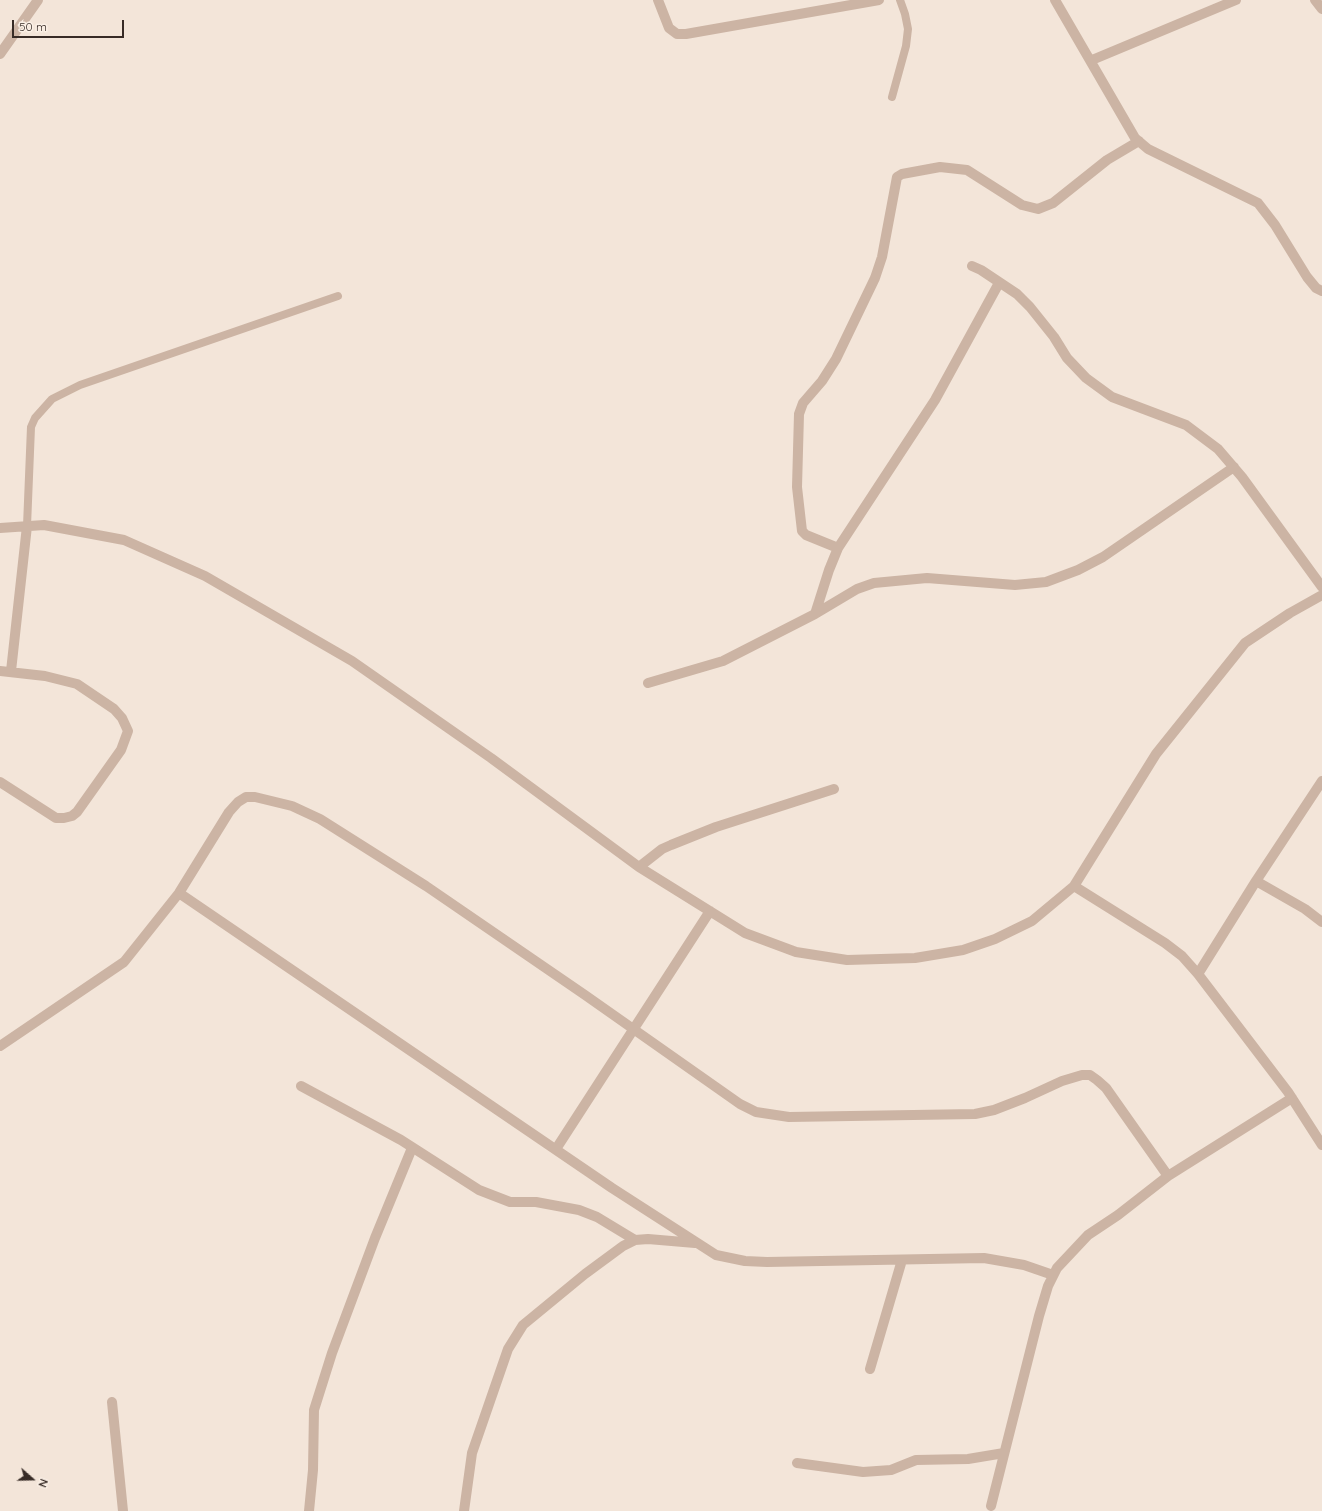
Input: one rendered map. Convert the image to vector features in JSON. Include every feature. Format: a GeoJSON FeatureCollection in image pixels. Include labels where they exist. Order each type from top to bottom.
{"type":"FeatureCollection","features":[{"type":"Feature","properties":{"kind":"street"},"geometry":{"type":"LineString","coordinates":[[0,54],[38,0]]}},
{"type":"Feature","properties":{"kind":"street"},"geometry":{"type":"LineString","coordinates":[[658,0],[669,28],[677,34],[686,34],[879,0]]}},
{"type":"Feature","properties":{"kind":"street"},"geometry":{"type":"LineString","coordinates":[[1055,0],[1092,60],[1124,120],[1140,141],[1148,149],[1258,203],[1275,225],[1306,277],[1316,288],[1322,291]]}},
{"type":"Feature","properties":{"kind":"street"},"geometry":{"type":"LineString","coordinates":[[1092,60],[1236,0]]}},
{"type":"Feature","properties":{"kind":"street"},"geometry":{"type":"LineString","coordinates":[[1315,0],[1322,9]]}},
{"type":"Feature","properties":{"kind":"street"},"geometry":{"type":"LineString","coordinates":[[838,548],[806,535],[802,531],[797,487],[799,414],[803,403],[822,381],[836,359],[875,278],[882,257],[897,177],[902,174],[940,167],[968,170],[1022,204],[1031,209],[1038,209],[1052,203],[1107,160],[1140,141]]}},
{"type":"Feature","properties":{"kind":"street"},"geometry":{"type":"LineString","coordinates":[[972,266],[981,270],[1017,294],[1040,317],[1067,358],[1086,378],[1112,397],[1186,425],[1218,449],[1234,467],[1322,587]]}},
{"type":"Feature","properties":{"kind":"street"},"geometry":{"type":"LineString","coordinates":[[814,614],[838,548],[935,400],[999,283]]}},
{"type":"Feature","properties":{"kind":"street"},"geometry":{"type":"LineString","coordinates":[[648,683],[723,661],[814,614],[857,588],[874,583],[927,578],[1015,585],[1046,582],[1078,570],[1103,557],[1234,467]]}},
{"type":"Feature","properties":{"kind":"street"},"geometry":{"type":"LineString","coordinates":[[0,528],[44,525],[124,540],[211,579],[352,662],[491,758],[639,867],[744,933],[796,952],[847,960],[915,958],[963,950],[996,939],[1032,921],[1074,886],[1156,754],[1245,643],[1290,612],[1322,595]]}},
{"type":"Feature","properties":{"kind":"street"},"geometry":{"type":"LineString","coordinates":[[11,671],[27,526]]}},
{"type":"Feature","properties":{"kind":"street"},"geometry":{"type":"LineString","coordinates":[[0,671],[11,671],[62,679],[77,684],[114,709],[122,718],[128,732],[121,750],[77,812],[72,816],[56,818],[0,782]]}},
{"type":"Feature","properties":{"kind":"street"},"geometry":{"type":"LineString","coordinates":[[1198,974],[1256,881],[1322,782]]}},
{"type":"Feature","properties":{"kind":"street"},"geometry":{"type":"LineString","coordinates":[[639,867],[662,849],[671,845],[716,827],[834,789]]}},
{"type":"Feature","properties":{"kind":"street"},"geometry":{"type":"LineString","coordinates":[[2,1042],[124,962],[179,893],[229,812],[238,802],[246,797],[278,801],[308,812],[426,886],[740,1104],[769,1115],[789,1117],[975,1114],[1025,1098],[1082,1074],[1090,1075],[1106,1088],[1168,1176]]}},
{"type":"Feature","properties":{"kind":"street"},"geometry":{"type":"LineString","coordinates":[[1256,881],[1306,909],[1322,922]]}},
{"type":"Feature","properties":{"kind":"street"},"geometry":{"type":"LineString","coordinates":[[1074,886],[1165,943],[1182,956],[1198,974],[1292,1098],[1322,1145]]}},
{"type":"Feature","properties":{"kind":"street"},"geometry":{"type":"LineString","coordinates":[[179,893],[612,1188],[695,1243],[716,1255],[745,1261],[984,1258],[1024,1265],[1053,1275]]}},
{"type":"Feature","properties":{"kind":"street"},"geometry":{"type":"LineString","coordinates":[[556,1149],[710,911]]}},
{"type":"Feature","properties":{"kind":"street"},"geometry":{"type":"LineString","coordinates":[[301,1086],[343,1108],[412,1148],[479,1190],[510,1202],[536,1202],[579,1210],[597,1217],[635,1240]]}},
{"type":"Feature","properties":{"kind":"street"},"geometry":{"type":"LineString","coordinates":[[991,1506],[1039,1316],[1053,1275],[1088,1235],[1168,1176],[1292,1098]]}},
{"type":"Feature","properties":{"kind":"street"},"geometry":{"type":"LineString","coordinates":[[309,1511],[312,1501],[314,1410],[332,1353],[375,1238],[412,1148]]}},
{"type":"Feature","properties":{"kind":"street"},"geometry":{"type":"LineString","coordinates":[[464,1511],[472,1453],[508,1349],[523,1325],[585,1274],[623,1246],[635,1240],[648,1239],[695,1243]]}},
{"type":"Feature","properties":{"kind":"street"},"geometry":{"type":"LineString","coordinates":[[870,1369],[902,1260]]}},
{"type":"Feature","properties":{"kind":"street"},"geometry":{"type":"LineString","coordinates":[[112,1402],[123,1511]]}},
{"type":"Feature","properties":{"kind":"street"},"geometry":{"type":"LineString","coordinates":[[797,1463],[862,1472],[892,1470],[916,1460],[968,1459],[1004,1453]]}},
{"type":"Feature","properties":{"kind":"lane"},"geometry":{"type":"LineString","coordinates":[[892,97],[906,46],[908,29],[900,0]]}},
{"type":"Feature","properties":{"kind":"lane"},"geometry":{"type":"LineString","coordinates":[[27,526],[31,427],[35,418],[52,399],[80,384],[338,296]]}}]}
